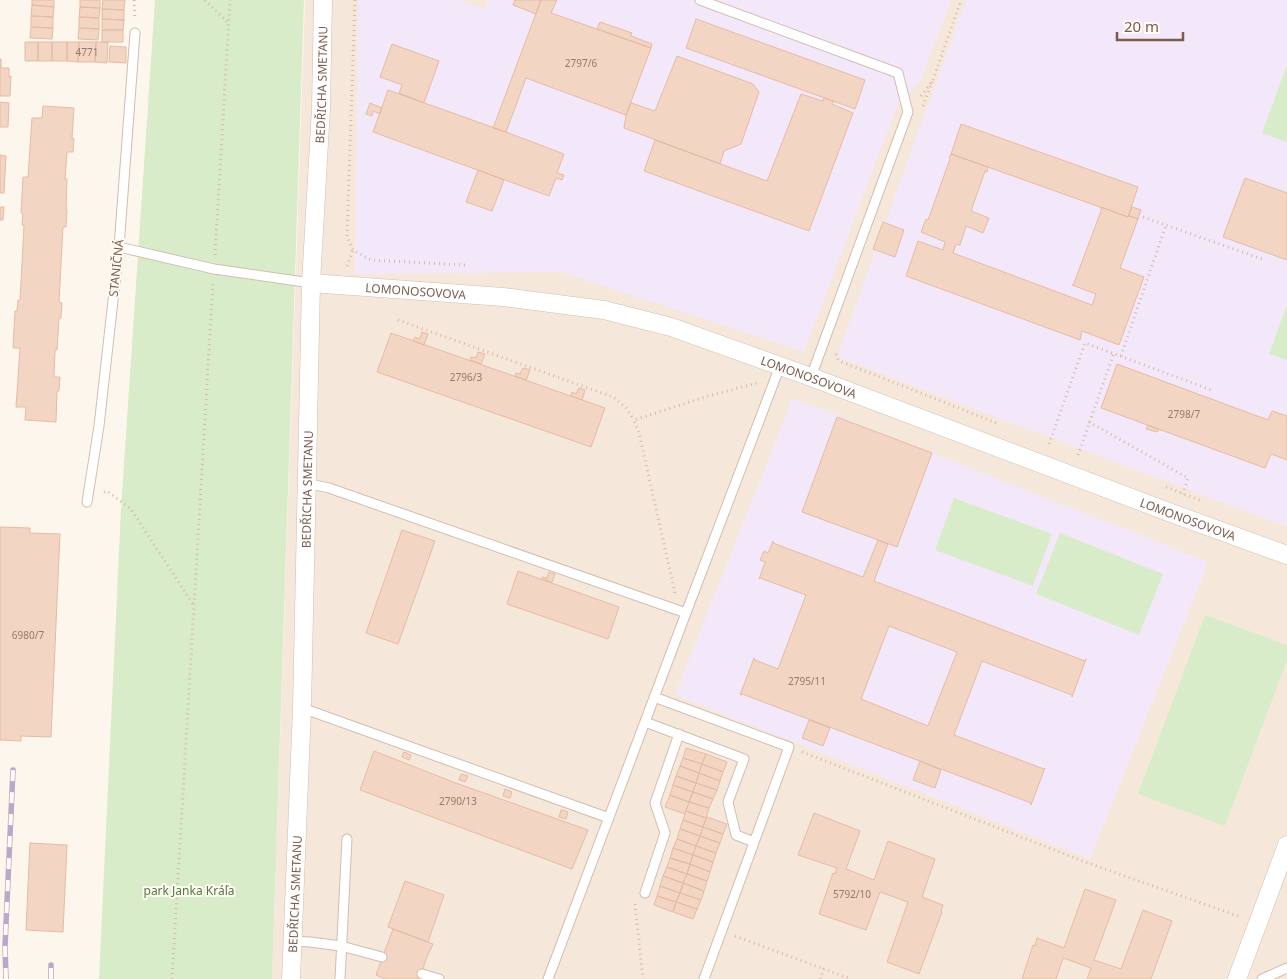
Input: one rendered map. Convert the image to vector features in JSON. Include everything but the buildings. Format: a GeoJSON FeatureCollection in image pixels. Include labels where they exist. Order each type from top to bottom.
{"type":"FeatureCollection","features":[{"type":"Feature","properties":{"kind":"street","name":"BEDŘICHA SMETANU"},"geometry":{"type":"LineString","coordinates":[[291,979],[302,708],[311,283],[321,108],[323,0]]}},
{"type":"Feature","properties":{"kind":"street","name":"LOMONOSOVOVA"},"geometry":{"type":"LineString","coordinates":[[311,283],[503,297],[604,310],[671,327],[729,347],[778,372],[811,377],[1146,504],[1287,555]]}},
{"type":"Feature","properties":{"kind":"street"},"geometry":{"type":"LineString","coordinates":[[1237,979],[1287,846]]}},
{"type":"Feature","properties":{"kind":"lane"},"geometry":{"type":"LineString","coordinates":[[700,0],[898,73],[908,112],[811,377]]}},
{"type":"Feature","properties":{"kind":"lane","name":"STANIČNÁ"},"geometry":{"type":"LineString","coordinates":[[88,498],[99,426],[119,247],[135,33]]}},
{"type":"Feature","properties":{"kind":"lane"},"geometry":{"type":"LineString","coordinates":[[119,247],[214,269],[311,283]]}},
{"type":"Feature","properties":{"kind":"lane"},"geometry":{"type":"LineString","coordinates":[[548,979],[645,722],[682,611],[778,372]]}},
{"type":"Feature","properties":{"kind":"lane"},"geometry":{"type":"LineString","coordinates":[[306,483],[330,488],[682,611]]}},
{"type":"Feature","properties":{"kind":"lane"},"geometry":{"type":"LineString","coordinates":[[654,697],[789,747],[704,979]]}},
{"type":"Feature","properties":{"kind":"lane"},"geometry":{"type":"LineString","coordinates":[[302,708],[609,818]]}},
{"type":"Feature","properties":{"kind":"lane"},"geometry":{"type":"LineString","coordinates":[[645,722],[744,759],[728,802],[736,835],[754,842]]}},
{"type":"Feature","properties":{"kind":"lane"},"geometry":{"type":"LineString","coordinates":[[645,893],[666,833],[654,803],[679,734]]}},
{"type":"Feature","properties":{"kind":"lane"},"geometry":{"type":"LineString","coordinates":[[340,979],[347,840]]}},
{"type":"Feature","properties":{"kind":"lane"},"geometry":{"type":"LineString","coordinates":[[293,941],[341,946],[382,957]]}},
{"type":"Feature","properties":{"kind":"lane"},"geometry":{"type":"LineString","coordinates":[[1262,979],[1287,968]]}},
{"type":"Feature","properties":{"kind":"lane"},"geometry":{"type":"LineString","coordinates":[[422,974],[438,979]]}},
{"type":"Feature","properties":{"kind":"path"},"geometry":{"type":"LineString","coordinates":[[206,0],[229,24]]}},
{"type":"Feature","properties":{"kind":"path"},"geometry":{"type":"LineString","coordinates":[[172,979],[230,0]]}},
{"type":"Feature","properties":{"kind":"path"},"geometry":{"type":"LineString","coordinates":[[355,0],[346,236],[353,250],[372,260],[466,265]]}},
{"type":"Feature","properties":{"kind":"path"},"geometry":{"type":"LineString","coordinates":[[922,108],[961,0]]}},
{"type":"Feature","properties":{"kind":"path"},"geometry":{"type":"LineString","coordinates":[[908,112],[933,80]]}},
{"type":"Feature","properties":{"kind":"path"},"geometry":{"type":"LineString","coordinates":[[1143,217],[1262,259]]}},
{"type":"Feature","properties":{"kind":"path"},"geometry":{"type":"LineString","coordinates":[[1121,356],[1166,226]]}},
{"type":"Feature","properties":{"kind":"path"},"geometry":{"type":"LineString","coordinates":[[398,320],[614,397],[626,408],[634,420],[639,433],[682,611]]}},
{"type":"Feature","properties":{"kind":"path"},"geometry":{"type":"LineString","coordinates":[[1056,447],[1049,444],[1085,343],[1214,391]]}},
{"type":"Feature","properties":{"kind":"path"},"geometry":{"type":"LineString","coordinates":[[834,350],[838,359],[842,362],[1004,427]]}},
{"type":"Feature","properties":{"kind":"path"},"geometry":{"type":"LineString","coordinates":[[1078,455],[1114,353]]}},
{"type":"Feature","properties":{"kind":"path"},"geometry":{"type":"LineString","coordinates":[[634,420],[778,372]]}},
{"type":"Feature","properties":{"kind":"path"},"geometry":{"type":"LineString","coordinates":[[1089,422],[1188,478],[1183,494]]}},
{"type":"Feature","properties":{"kind":"path"},"geometry":{"type":"LineString","coordinates":[[1070,453],[1086,458]]}},
{"type":"Feature","properties":{"kind":"path"},"geometry":{"type":"LineString","coordinates":[[1165,487],[1209,503]]}},
{"type":"Feature","properties":{"kind":"path"},"geometry":{"type":"LineString","coordinates":[[88,498],[107,491],[131,509],[195,608]]}},
{"type":"Feature","properties":{"kind":"path"},"geometry":{"type":"LineString","coordinates":[[789,747],[1088,862],[1258,924]]}},
{"type":"Feature","properties":{"kind":"path"},"geometry":{"type":"LineString","coordinates":[[643,979],[635,899],[639,894],[645,893]]}},
{"type":"Feature","properties":{"kind":"path"},"geometry":{"type":"LineString","coordinates":[[722,930],[850,979]]}},
{"type":"Feature","properties":{"kind":"path"},"geometry":{"type":"LineString","coordinates":[[820,979],[824,969]]}},
{"type":"Feature","properties":{"kind":"shaded area"},"geometry":{"type":"Polygon","coordinates":[[[305,0],[1287,0],[1287,979],[272,979],[305,0]]]}},
{"type":"Feature","properties":{"kind":"shaded area"},"geometry":{"type":"Polygon","coordinates":[[[358,0],[458,0],[485,9],[488,0],[951,0],[921,80],[896,108],[804,352],[561,272],[355,274],[358,0]]]}},
{"type":"Feature","properties":{"kind":"shaded area"},"geometry":{"type":"Polygon","coordinates":[[[966,0],[1287,0],[1287,527],[837,357],[966,0]]]}},
{"type":"Feature","properties":{"kind":"shaded area"},"geometry":{"type":"Polygon","coordinates":[[[793,398],[1208,562],[1090,859],[675,695],[793,398]]]}},
{"type":"Feature","properties":{"kind":"green space","name":"park Janka Kráľa"},"geometry":{"type":"Polygon","coordinates":[[[155,0],[304,0],[272,979],[99,979],[121,509],[155,0]]]}},
{"type":"Feature","properties":{"kind":"green space"},"geometry":{"type":"Polygon","coordinates":[[[1287,65],[1287,142],[1262,133],[1287,65]]]}},
{"type":"Feature","properties":{"kind":"green space"},"geometry":{"type":"Polygon","coordinates":[[[1287,305],[1287,360],[1269,354],[1287,305]]]}},
{"type":"Feature","properties":{"kind":"green space"},"geometry":{"type":"Polygon","coordinates":[[[954,498],[1052,534],[1033,586],[935,550],[954,498]]]}},
{"type":"Feature","properties":{"kind":"green space"},"geometry":{"type":"Polygon","coordinates":[[[1060,533],[1163,574],[1139,635],[1036,594],[1060,533]]]}},
{"type":"Feature","properties":{"kind":"green space"},"geometry":{"type":"Polygon","coordinates":[[[1205,615],[1287,645],[1287,660],[1225,826],[1138,794],[1205,615]]]}},
{"type":"Feature","properties":{"kind":"railway"},"geometry":{"type":"LineString","coordinates":[[6,979],[5,946],[13,770]]}},
{"type":"Feature","properties":{"kind":"railway"},"geometry":{"type":"LineString","coordinates":[[51,965],[51,979]]}}]}
